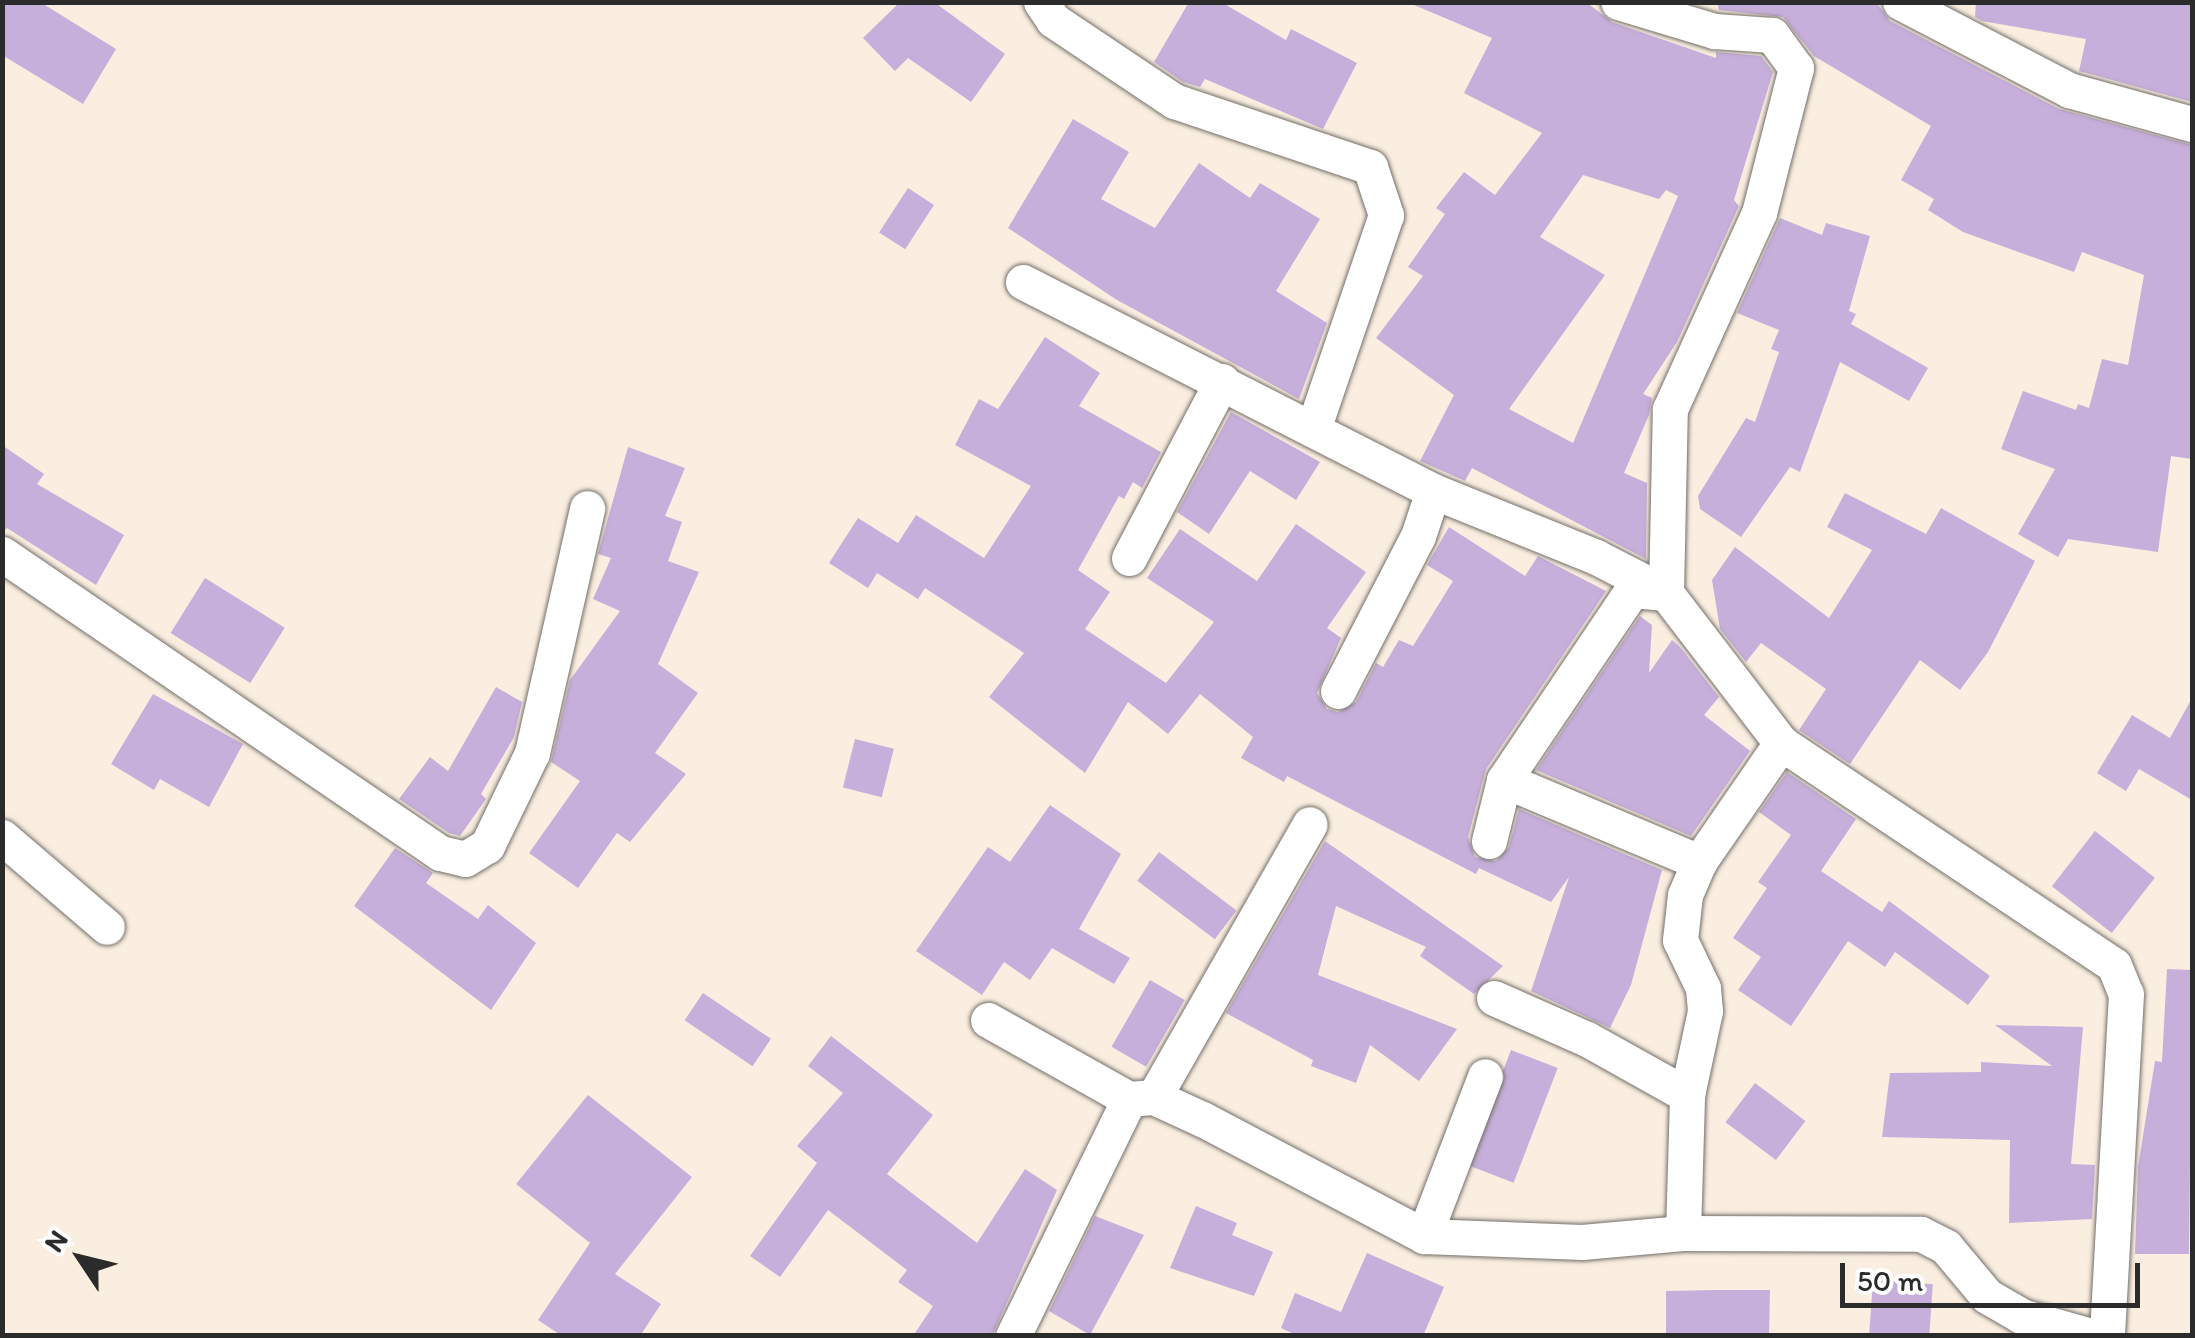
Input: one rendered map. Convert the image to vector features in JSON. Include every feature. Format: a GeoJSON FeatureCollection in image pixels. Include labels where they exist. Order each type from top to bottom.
{"type":"FeatureCollection","features":[{"type":"Feature","properties":{"kind":"street"},"geometry":{"type":"LineString","coordinates":[[1618,2],[1714,31],[1772,35],[1796,68],[1758,213],[1670,409],[1666,593]]}},
{"type":"Feature","properties":{"kind":"street"},"geometry":{"type":"LineString","coordinates":[[1900,2],[2069,90],[2192,124]]}},
{"type":"Feature","properties":{"kind":"street"},"geometry":{"type":"LineString","coordinates":[[1053,8],[1174,101],[1370,166],[1386,216],[1313,429]]}},
{"type":"Feature","properties":{"kind":"street"},"geometry":{"type":"LineString","coordinates":[[1022,282],[1432,491],[1666,593],[1782,743],[2114,965],[2126,994],[2107,1336]]}},
{"type":"Feature","properties":{"kind":"street"},"geometry":{"type":"LineString","coordinates":[[1129,558],[1222,381]]}},
{"type":"Feature","properties":{"kind":"street"},"geometry":{"type":"LineString","coordinates":[[1338,691],[1418,536],[1432,491]]}},
{"type":"Feature","properties":{"kind":"street"},"geometry":{"type":"LineString","coordinates":[[2,554],[440,853],[465,859],[488,846],[532,753],[588,508]]}},
{"type":"Feature","properties":{"kind":"street"},"geometry":{"type":"LineString","coordinates":[[1489,840],[1504,780],[1632,590],[1666,593]]}},
{"type":"Feature","properties":{"kind":"street"},"geometry":{"type":"LineString","coordinates":[[1683,1233],[1687,1095],[1705,1011],[1704,988],[1680,940],[1685,896],[1699,862],[1782,743]]}},
{"type":"Feature","properties":{"kind":"street"},"geometry":{"type":"LineString","coordinates":[[1504,780],[1699,862]]}},
{"type":"Feature","properties":{"kind":"street"},"geometry":{"type":"LineString","coordinates":[[1013,1336],[1141,1098],[1310,824]]}},
{"type":"Feature","properties":{"kind":"street"},"geometry":{"type":"LineString","coordinates":[[2,837],[107,927]]}},
{"type":"Feature","properties":{"kind":"street"},"geometry":{"type":"LineString","coordinates":[[1494,998],[1588,1039],[1687,1095]]}},
{"type":"Feature","properties":{"kind":"street"},"geometry":{"type":"LineString","coordinates":[[988,1020],[1424,1236],[1582,1242],[1683,1233],[1920,1234],[1946,1247],[1987,1296],[2020,1316],[2092,1336]]}},
{"type":"Feature","properties":{"kind":"street"},"geometry":{"type":"LineString","coordinates":[[1424,1236],[1485,1076]]}},
{"type":"Feature","properties":{"kind":"building"},"geometry":{"type":"Polygon","coordinates":[[[2,2],[40,2],[116,49],[83,104],[2,55],[2,2]]]}},
{"type":"Feature","properties":{"kind":"building"},"geometry":{"type":"Polygon","coordinates":[[[900,2],[934,2],[1005,54],[971,102],[908,58],[895,71],[863,38],[900,2]]]}},
{"type":"Feature","properties":{"kind":"building"},"geometry":{"type":"Polygon","coordinates":[[[1189,2],[1221,2],[1286,40],[1291,29],[1357,63],[1323,129],[1205,79],[1200,87],[1183,82],[1154,62],[1189,2]]]}},
{"type":"Feature","properties":{"kind":"building"},"geometry":{"type":"Polygon","coordinates":[[[1407,2],[1586,2],[1612,22],[1716,58],[1716,52],[1761,56],[1773,72],[1734,200],[1739,206],[1677,342],[1643,394],[1652,398],[1649,415],[1624,473],[1647,483],[1646,559],[1472,468],[1465,481],[1420,461],[1454,395],[1376,338],[1423,276],[1408,267],[1445,214],[1436,208],[1464,172],[1495,195],[1542,133],[1464,93],[1492,38],[1407,2]],[[1583,175],[1540,237],[1605,275],[1509,409],[1573,443],[1678,196],[1666,190],[1659,199],[1583,175]]]}},
{"type":"Feature","properties":{"kind":"building"},"geometry":{"type":"Polygon","coordinates":[[[1717,2],[1876,2],[1890,21],[2059,109],[2192,145],[2192,459],[2171,456],[2158,552],[2068,539],[2058,557],[2018,534],[2055,469],[2001,449],[2023,391],[2076,410],[2078,404],[2089,408],[2102,359],[2128,365],[2144,275],[2082,252],[2074,272],[1963,232],[1928,210],[1934,199],[1901,180],[1931,126],[1814,56],[1783,17],[1719,10],[1717,2]]]}},
{"type":"Feature","properties":{"kind":"building"},"geometry":{"type":"Polygon","coordinates":[[[1976,2],[2192,2],[2192,102],[2079,71],[2086,39],[1982,21],[1975,17],[1976,2]]]}},
{"type":"Feature","properties":{"kind":"building"},"geometry":{"type":"Polygon","coordinates":[[[1073,119],[1129,152],[1101,199],[1155,228],[1199,163],[1250,198],[1260,183],[1320,219],[1276,291],[1327,323],[1299,399],[1117,300],[1008,228],[1073,119]]]}},
{"type":"Feature","properties":{"kind":"building"},"geometry":{"type":"Polygon","coordinates":[[[908,188],[934,205],[905,249],[879,232],[908,188]]]}},
{"type":"Feature","properties":{"kind":"building"},"geometry":{"type":"Polygon","coordinates":[[[1780,218],[1822,235],[1826,223],[1870,236],[1849,311],[1856,314],[1851,324],[1928,368],[1909,401],[1840,362],[1800,472],[1790,467],[1741,537],[1700,509],[1698,496],[1746,418],[1755,422],[1779,352],[1771,349],[1779,330],[1737,313],[1780,218]]]}},
{"type":"Feature","properties":{"kind":"building"},"geometry":{"type":"Polygon","coordinates":[[[1045,337],[1100,373],[1079,406],[1161,452],[1142,488],[1133,482],[1124,499],[1119,496],[1078,570],[1110,592],[1085,629],[1166,683],[1214,622],[1147,578],[1180,529],[1257,581],[1296,524],[1366,572],[1327,628],[1341,638],[1317,693],[1327,709],[1338,712],[1356,702],[1376,663],[1383,667],[1399,640],[1413,646],[1453,581],[1427,565],[1449,527],[1525,576],[1538,556],[1606,591],[1486,769],[1468,837],[1475,857],[1496,861],[1509,847],[1519,809],[1662,870],[1631,985],[1610,1028],[1531,991],[1569,877],[1551,902],[1479,868],[1476,874],[1287,776],[1284,782],[1241,758],[1253,737],[1200,694],[1168,734],[1128,702],[1085,773],[989,697],[1024,653],[925,588],[918,599],[877,573],[868,588],[829,563],[858,518],[898,543],[916,515],[984,558],[1031,486],[955,445],[979,399],[998,409],[1045,337]]]}},
{"type":"Feature","properties":{"kind":"building"},"geometry":{"type":"Polygon","coordinates":[[[1231,412],[1320,462],[1296,500],[1250,471],[1209,534],[1177,512],[1231,412]]]}},
{"type":"Feature","properties":{"kind":"building"},"geometry":{"type":"Polygon","coordinates":[[[2,445],[44,474],[37,484],[124,535],[96,585],[7,528],[2,533],[2,445]]]}},
{"type":"Feature","properties":{"kind":"building"},"geometry":{"type":"Polygon","coordinates":[[[628,447],[685,468],[665,516],[682,522],[668,561],[699,572],[658,664],[698,693],[655,753],[686,774],[630,842],[617,833],[578,888],[529,853],[580,781],[551,762],[570,680],[620,611],[593,599],[611,558],[598,554],[628,447]]]}},
{"type":"Feature","properties":{"kind":"building"},"geometry":{"type":"Polygon","coordinates":[[[1845,493],[1926,534],[1941,508],[2035,561],[1988,652],[1960,690],[1920,660],[1850,764],[1799,730],[1826,689],[1761,643],[1746,662],[1720,629],[1712,580],[1735,547],[1829,618],[1872,550],[1827,527],[1845,493]]]}},
{"type":"Feature","properties":{"kind":"building"},"geometry":{"type":"Polygon","coordinates":[[[205,578],[285,628],[250,683],[171,633],[205,578]]]}},
{"type":"Feature","properties":{"kind":"building"},"geometry":{"type":"Polygon","coordinates":[[[1640,616],[1652,625],[1649,673],[1672,640],[1719,697],[1704,715],[1750,751],[1691,836],[1536,770],[1640,616]]]}},
{"type":"Feature","properties":{"kind":"building"},"geometry":{"type":"Polygon","coordinates":[[[496,687],[522,702],[514,737],[481,794],[486,799],[460,836],[449,833],[399,799],[430,757],[448,771],[496,687]]]}},
{"type":"Feature","properties":{"kind":"building"},"geometry":{"type":"Polygon","coordinates":[[[153,694],[243,744],[209,807],[160,779],[154,790],[111,764],[153,694]]]}},
{"type":"Feature","properties":{"kind":"building"},"geometry":{"type":"Polygon","coordinates":[[[2192,698],[2192,800],[2139,769],[2126,791],[2097,773],[2132,715],[2170,738],[2192,698]]]}},
{"type":"Feature","properties":{"kind":"building"},"geometry":{"type":"Polygon","coordinates":[[[855,739],[894,749],[882,797],[843,788],[855,739]]]}},
{"type":"Feature","properties":{"kind":"building"},"geometry":{"type":"Polygon","coordinates":[[[1787,772],[1856,819],[1821,871],[1882,912],[1889,901],[1990,976],[1968,1005],[1895,952],[1885,967],[1848,941],[1791,1026],[1738,990],[1761,957],[1733,938],[1767,888],[1758,882],[1791,835],[1759,812],[1787,772]]]}},
{"type":"Feature","properties":{"kind":"building"},"geometry":{"type":"Polygon","coordinates":[[[1050,805],[1121,854],[1079,929],[1130,958],[1114,984],[1052,948],[1030,980],[1004,962],[982,995],[916,951],[988,847],[1010,862],[1050,805]]]}},
{"type":"Feature","properties":{"kind":"building"},"geometry":{"type":"Polygon","coordinates":[[[2095,831],[2155,878],[2112,933],[2052,886],[2095,831]]]}},
{"type":"Feature","properties":{"kind":"building"},"geometry":{"type":"Polygon","coordinates":[[[1325,841],[1503,966],[1474,994],[1420,956],[1426,947],[1336,906],[1318,975],[1457,1029],[1419,1081],[1370,1045],[1356,1083],[1311,1066],[1313,1060],[1226,1013],[1325,841]]]}},
{"type":"Feature","properties":{"kind":"building"},"geometry":{"type":"Polygon","coordinates":[[[395,848],[433,873],[426,883],[478,919],[488,905],[536,943],[491,1010],[354,906],[395,848]]]}},
{"type":"Feature","properties":{"kind":"building"},"geometry":{"type":"Polygon","coordinates":[[[1159,852],[1236,910],[1215,939],[1137,881],[1159,852]]]}},
{"type":"Feature","properties":{"kind":"building"},"geometry":{"type":"Polygon","coordinates":[[[2167,969],[2192,970],[2189,1254],[2135,1254],[2138,1167],[2155,1061],[2162,1062],[2167,969]]]}},
{"type":"Feature","properties":{"kind":"building"},"geometry":{"type":"Polygon","coordinates":[[[1150,980],[1185,1000],[1146,1067],[1112,1047],[1150,980]]]}},
{"type":"Feature","properties":{"kind":"building"},"geometry":{"type":"Polygon","coordinates":[[[703,993],[771,1039],[753,1066],[685,1020],[703,993]]]}},
{"type":"Feature","properties":{"kind":"building"},"geometry":{"type":"Polygon","coordinates":[[[1995,1025],[2083,1027],[2071,1164],[2095,1165],[2092,1219],[2009,1223],[2010,1140],[1882,1137],[1890,1073],[1981,1072],[1981,1062],[2052,1066],[1995,1025]]]}},
{"type":"Feature","properties":{"kind":"building"},"geometry":{"type":"Polygon","coordinates":[[[831,1036],[933,1115],[887,1174],[977,1243],[1025,1169],[1057,1190],[992,1336],[913,1336],[933,1306],[898,1282],[907,1270],[828,1210],[780,1277],[750,1256],[817,1163],[797,1146],[843,1093],[808,1066],[831,1036]]]}},
{"type":"Feature","properties":{"kind":"building"},"geometry":{"type":"Polygon","coordinates":[[[1511,1050],[1558,1068],[1514,1183],[1467,1165],[1511,1050]]]}},
{"type":"Feature","properties":{"kind":"building"},"geometry":{"type":"Polygon","coordinates":[[[1755,1083],[1805,1121],[1776,1160],[1726,1122],[1755,1083]]]}},
{"type":"Feature","properties":{"kind":"building"},"geometry":{"type":"Polygon","coordinates":[[[588,1095],[692,1177],[615,1274],[661,1304],[640,1336],[562,1336],[538,1320],[590,1243],[516,1184],[588,1095]]]}},
{"type":"Feature","properties":{"kind":"building"},"geometry":{"type":"Polygon","coordinates":[[[1196,1206],[1237,1223],[1232,1235],[1273,1252],[1254,1296],[1170,1268],[1196,1206]]]}},
{"type":"Feature","properties":{"kind":"building"},"geometry":{"type":"Polygon","coordinates":[[[1095,1216],[1144,1235],[1090,1335],[1049,1311],[1095,1216]]]}},
{"type":"Feature","properties":{"kind":"building"},"geometry":{"type":"Polygon","coordinates":[[[1367,1253],[1444,1287],[1423,1336],[1298,1336],[1281,1328],[1295,1293],[1341,1312],[1367,1253]]]}},
{"type":"Feature","properties":{"kind":"building"},"geometry":{"type":"Polygon","coordinates":[[[1873,1280],[1933,1284],[1929,1336],[1869,1336],[1873,1280]]]}},
{"type":"Feature","properties":{"kind":"building"},"geometry":{"type":"Polygon","coordinates":[[[1770,1290],[1769,1336],[1666,1336],[1666,1291],[1770,1290]]]}}]}
